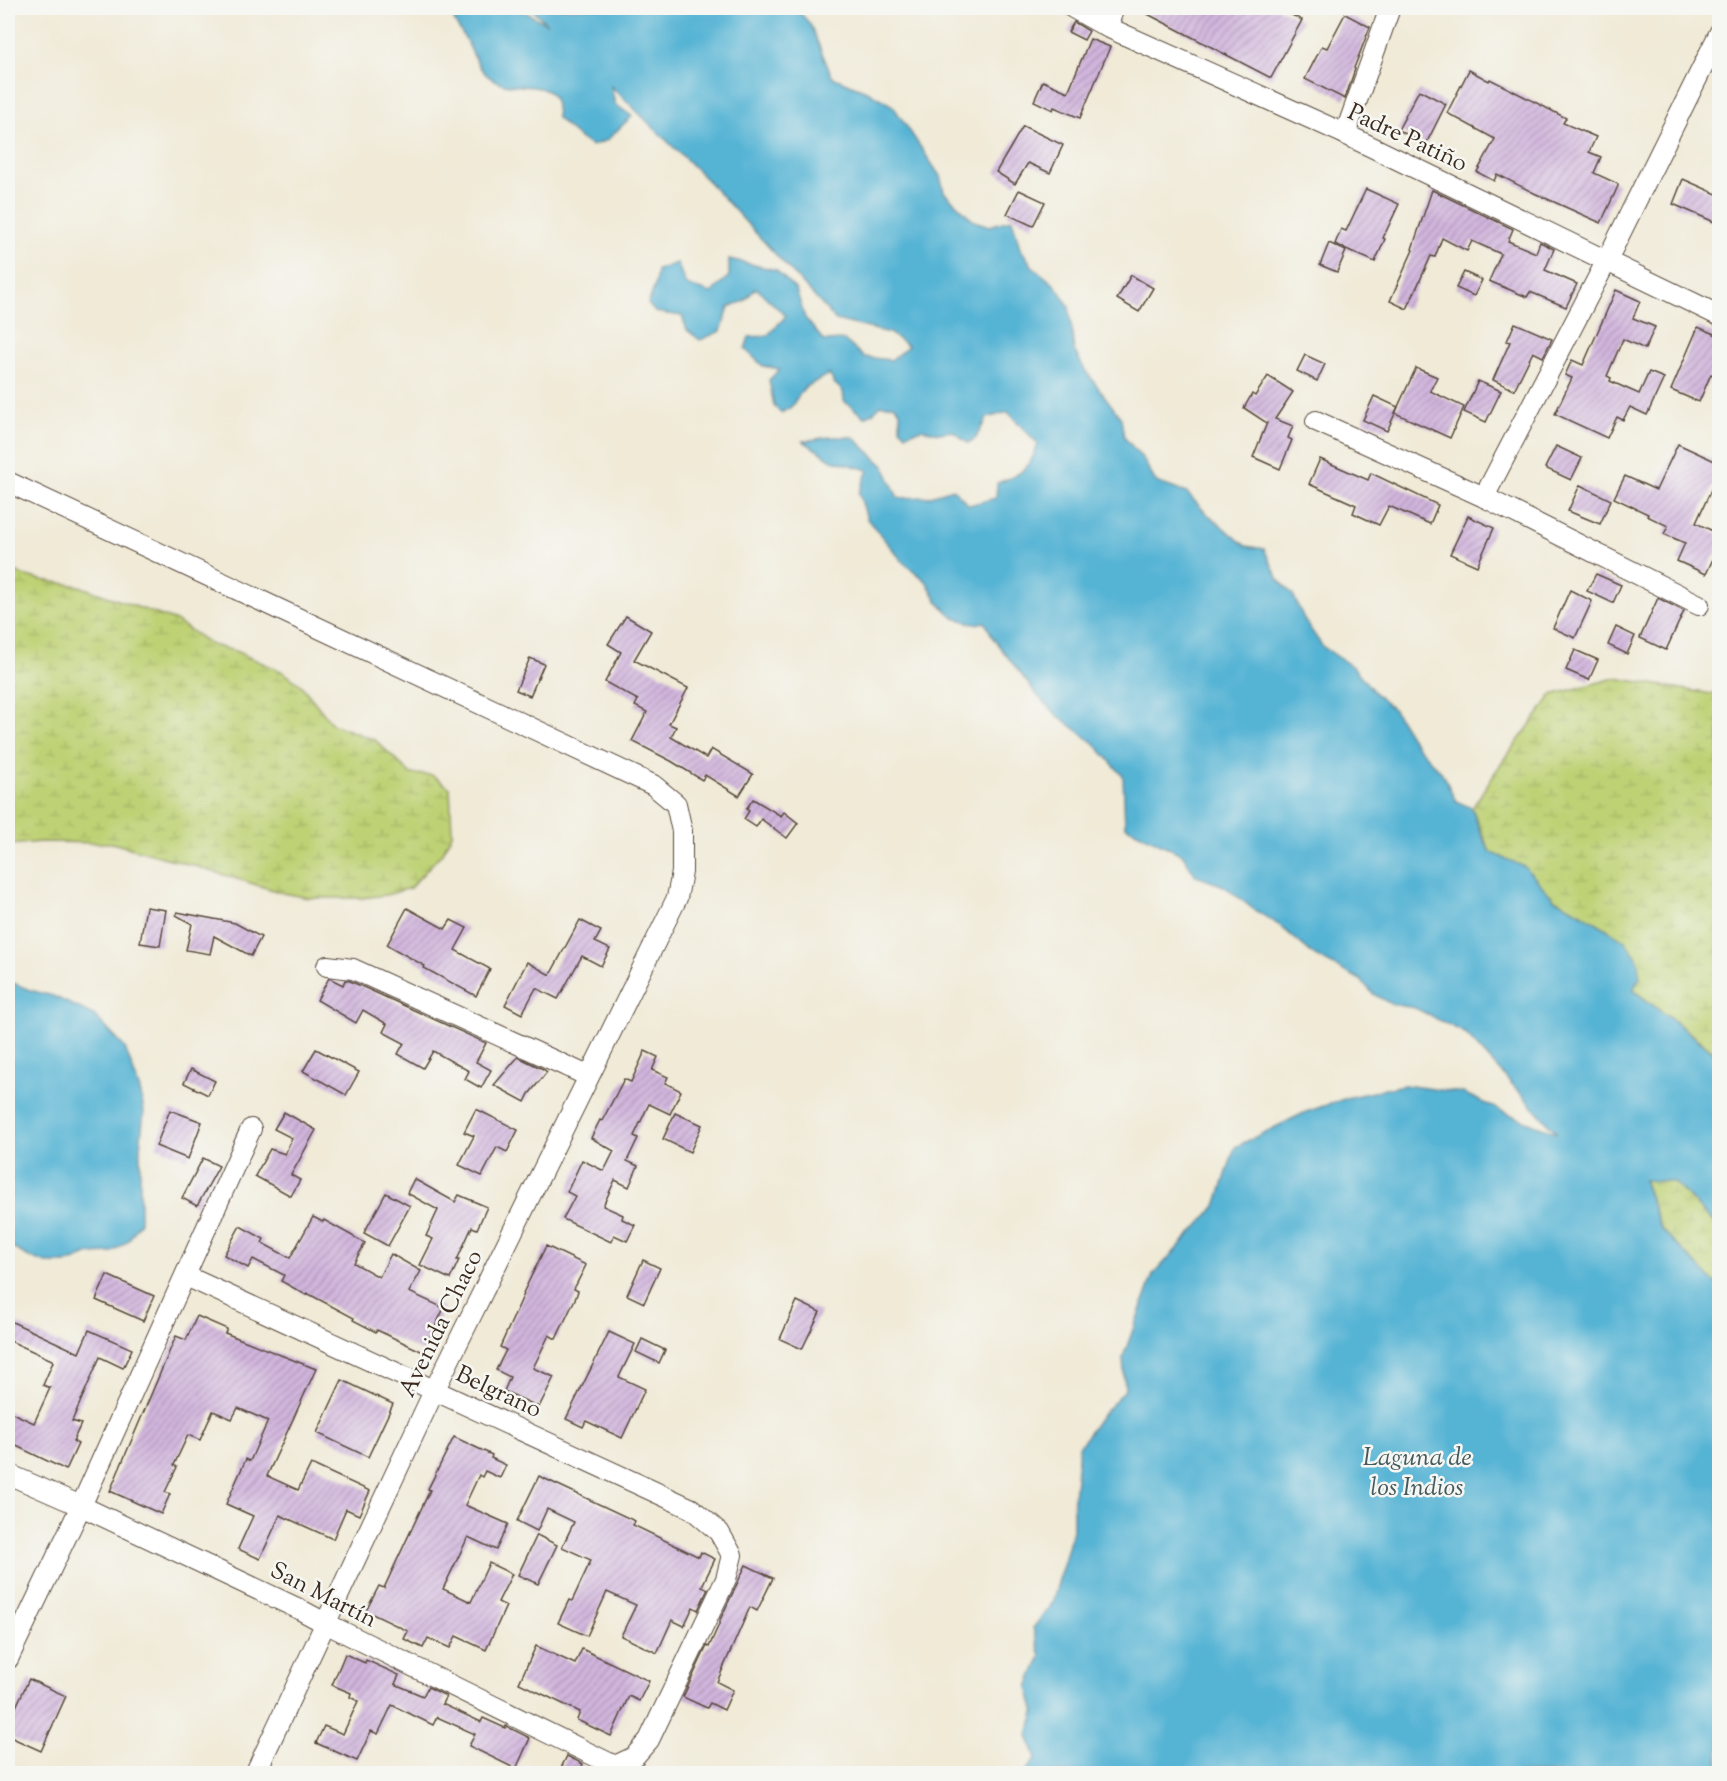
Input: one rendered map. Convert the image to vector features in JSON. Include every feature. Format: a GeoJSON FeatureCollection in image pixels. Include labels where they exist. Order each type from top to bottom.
{"type":"FeatureCollection","features":[{"type":"Feature","properties":{"kind":"street","name":"Padre Patiño"},"geometry":{"type":"LineString","coordinates":[[1073,8],[1107,27],[1345,134],[1719,316]]}},
{"type":"Feature","properties":{"kind":"street"},"geometry":{"type":"LineString","coordinates":[[1107,27],[1114,8]]}},
{"type":"Feature","properties":{"kind":"street"},"geometry":{"type":"LineString","coordinates":[[1345,134],[1390,8]]}},
{"type":"Feature","properties":{"kind":"street"},"geometry":{"type":"LineString","coordinates":[[1484,497],[1607,260],[1719,32]]}},
{"type":"Feature","properties":{"kind":"street"},"geometry":{"type":"LineString","coordinates":[[1316,421],[1484,497],[1699,605]]}},
{"type":"Feature","properties":{"kind":"street","name":"Avenida Chaco"},"geometry":{"type":"LineString","coordinates":[[8,482],[653,784],[676,804],[682,831],[682,872],[676,898],[435,1389],[255,1773]]}},
{"type":"Feature","properties":{"kind":"street"},"geometry":{"type":"LineString","coordinates":[[327,966],[353,969],[588,1076]]}},
{"type":"Feature","properties":{"kind":"street"},"geometry":{"type":"LineString","coordinates":[[8,1659],[81,1506],[251,1129]]}},
{"type":"Feature","properties":{"kind":"street","name":"Belgrano"},"geometry":{"type":"LineString","coordinates":[[186,1276],[692,1509],[719,1532],[732,1555],[726,1579],[649,1740],[634,1757],[615,1766]]}},
{"type":"Feature","properties":{"kind":"street","name":"San Martín"},"geometry":{"type":"LineString","coordinates":[[8,1474],[299,1609],[615,1766]]}},
{"type":"Feature","properties":{"kind":"green space"},"geometry":{"type":"Polygon","coordinates":[[[8,566],[22,575],[79,586],[176,621],[212,645],[235,651],[283,672],[301,685],[332,724],[375,740],[411,774],[432,775],[450,788],[452,834],[442,853],[410,888],[386,895],[362,898],[309,898],[283,893],[112,843],[41,842],[8,845],[8,566]]]}},
{"type":"Feature","properties":{"kind":"green space"},"geometry":{"type":"Polygon","coordinates":[[[1615,678],[1712,694],[1719,693],[1719,1055],[1632,989],[1624,940],[1554,899],[1525,867],[1490,852],[1472,808],[1552,695],[1615,678]]]}},
{"type":"Feature","properties":{"kind":"green space"},"geometry":{"type":"Polygon","coordinates":[[[1643,1179],[1673,1182],[1719,1228],[1719,1287],[1661,1229],[1643,1179]]]}},
{"type":"Feature","properties":{"kind":"water","name":"Laguna de los Indios"},"geometry":{"type":"Polygon","coordinates":[[[452,8],[518,8],[547,24],[531,8],[796,8],[810,24],[832,77],[869,92],[893,106],[940,176],[944,192],[974,221],[990,226],[1012,219],[1020,248],[1033,267],[1055,285],[1069,306],[1074,350],[1085,370],[1121,418],[1124,437],[1143,459],[1156,482],[1187,493],[1206,513],[1246,546],[1264,549],[1279,580],[1293,595],[1305,621],[1322,646],[1354,668],[1375,693],[1394,710],[1415,744],[1442,773],[1456,801],[1472,808],[1490,852],[1525,867],[1554,899],[1624,940],[1637,957],[1640,978],[1633,990],[1719,1056],[1719,1228],[1674,1182],[1643,1180],[1661,1229],[1719,1287],[1719,1773],[1025,1773],[1036,1758],[1028,1735],[1035,1713],[1028,1687],[1041,1656],[1033,1628],[1052,1604],[1073,1530],[1079,1447],[1100,1417],[1125,1390],[1123,1357],[1153,1275],[1216,1206],[1235,1147],[1306,1112],[1350,1097],[1404,1085],[1463,1093],[1557,1133],[1465,1033],[1415,1008],[1391,1004],[1373,994],[1361,980],[1315,956],[1279,925],[1253,909],[1224,886],[1196,876],[1183,855],[1125,826],[1123,776],[1095,744],[1057,715],[1037,695],[993,638],[985,622],[975,624],[954,618],[938,602],[926,581],[904,563],[867,519],[859,493],[868,470],[832,460],[803,441],[830,437],[853,437],[884,466],[898,498],[927,497],[953,489],[969,505],[996,498],[997,483],[1018,474],[1028,465],[1035,453],[1038,444],[1008,412],[987,418],[975,439],[968,443],[953,431],[939,433],[922,429],[906,434],[900,428],[900,411],[894,405],[881,405],[865,417],[844,401],[843,391],[834,383],[829,374],[804,388],[791,407],[781,413],[774,406],[769,380],[780,369],[763,366],[745,349],[749,337],[767,336],[786,316],[756,288],[744,301],[729,307],[721,331],[700,340],[687,330],[682,316],[655,312],[648,304],[655,285],[657,270],[677,263],[686,285],[711,293],[729,276],[729,259],[776,270],[796,290],[805,318],[824,341],[844,340],[864,357],[891,360],[908,346],[889,333],[836,320],[707,180],[611,86],[615,104],[632,116],[607,140],[592,146],[579,138],[557,118],[555,102],[549,92],[536,87],[504,84],[489,77],[480,67],[457,26],[452,8]]]}},
{"type":"Feature","properties":{"kind":"water"},"geometry":{"type":"Polygon","coordinates":[[[8,981],[53,996],[94,1015],[125,1048],[140,1090],[144,1111],[140,1148],[140,1222],[128,1241],[111,1253],[90,1254],[68,1263],[46,1263],[27,1256],[8,1245],[8,981]]]}},
{"type":"Feature","properties":{"kind":"building"},"geometry":{"type":"Polygon","coordinates":[[[1136,8],[1278,8],[1302,20],[1271,78],[1136,8]]]}},
{"type":"Feature","properties":{"kind":"building"},"geometry":{"type":"Polygon","coordinates":[[[1345,14],[1370,27],[1345,99],[1305,79],[1322,46],[1327,48],[1345,14]]]}},
{"type":"Feature","properties":{"kind":"building"},"geometry":{"type":"Polygon","coordinates":[[[1074,22],[1089,31],[1084,40],[1068,32],[1074,22]]]}},
{"type":"Feature","properties":{"kind":"building"},"geometry":{"type":"Polygon","coordinates":[[[1090,39],[1110,47],[1080,118],[1054,107],[1053,110],[1034,101],[1043,81],[1068,92],[1090,39]]]}},
{"type":"Feature","properties":{"kind":"building"},"geometry":{"type":"Polygon","coordinates":[[[1469,70],[1566,118],[1563,123],[1596,137],[1589,152],[1601,157],[1594,173],[1618,184],[1601,223],[1497,174],[1494,181],[1477,172],[1495,139],[1447,113],[1469,70]]]}},
{"type":"Feature","properties":{"kind":"building"},"geometry":{"type":"Polygon","coordinates":[[[1419,90],[1446,104],[1426,144],[1398,130],[1419,90]]]}},
{"type":"Feature","properties":{"kind":"building"},"geometry":{"type":"Polygon","coordinates":[[[1023,126],[1063,145],[1050,173],[1028,163],[1015,184],[996,172],[1023,126]]]}},
{"type":"Feature","properties":{"kind":"building"},"geometry":{"type":"Polygon","coordinates":[[[1683,179],[1719,195],[1719,224],[1673,204],[1683,179]]]}},
{"type":"Feature","properties":{"kind":"building"},"geometry":{"type":"Polygon","coordinates":[[[1366,189],[1399,204],[1375,262],[1335,244],[1341,229],[1346,231],[1366,189]]]}},
{"type":"Feature","properties":{"kind":"building"},"geometry":{"type":"Polygon","coordinates":[[[1019,190],[1045,202],[1033,226],[1007,214],[1019,190]]]}},
{"type":"Feature","properties":{"kind":"building"},"geometry":{"type":"Polygon","coordinates":[[[1432,190],[1513,229],[1508,241],[1536,253],[1540,242],[1554,249],[1545,270],[1577,284],[1566,307],[1530,292],[1527,297],[1489,281],[1501,254],[1472,241],[1467,251],[1442,238],[1435,257],[1431,256],[1407,309],[1390,301],[1413,250],[1432,190]]]}},
{"type":"Feature","properties":{"kind":"building"},"geometry":{"type":"Polygon","coordinates":[[[1329,243],[1346,251],[1337,272],[1320,265],[1329,243]]]}},
{"type":"Feature","properties":{"kind":"building"},"geometry":{"type":"Polygon","coordinates":[[[1464,272],[1482,280],[1474,296],[1456,288],[1464,272]]]}},
{"type":"Feature","properties":{"kind":"building"},"geometry":{"type":"Polygon","coordinates":[[[1131,275],[1153,288],[1139,312],[1117,299],[1131,275]]]}},
{"type":"Feature","properties":{"kind":"building"},"geometry":{"type":"Polygon","coordinates":[[[1616,290],[1640,301],[1633,318],[1655,327],[1645,349],[1623,339],[1607,376],[1611,378],[1610,381],[1639,394],[1649,372],[1664,378],[1647,415],[1630,407],[1623,420],[1617,417],[1607,438],[1555,414],[1572,378],[1565,375],[1572,360],[1583,365],[1616,290]]]}},
{"type":"Feature","properties":{"kind":"building"},"geometry":{"type":"Polygon","coordinates":[[[1515,323],[1552,339],[1543,357],[1533,352],[1514,390],[1493,380],[1510,342],[1507,341],[1515,323]]]}},
{"type":"Feature","properties":{"kind":"building"},"geometry":{"type":"Polygon","coordinates":[[[1698,327],[1719,336],[1719,378],[1711,374],[1699,402],[1671,390],[1698,327]]]}},
{"type":"Feature","properties":{"kind":"building"},"geometry":{"type":"Polygon","coordinates":[[[1305,355],[1325,364],[1317,381],[1297,371],[1305,355]]]}},
{"type":"Feature","properties":{"kind":"building"},"geometry":{"type":"Polygon","coordinates":[[[1416,368],[1437,377],[1430,391],[1464,407],[1450,438],[1395,413],[1416,368]]]}},
{"type":"Feature","properties":{"kind":"building"},"geometry":{"type":"Polygon","coordinates":[[[1268,376],[1293,392],[1275,419],[1293,426],[1288,438],[1292,440],[1280,469],[1253,457],[1267,423],[1244,408],[1252,394],[1255,396],[1268,376]]]}},
{"type":"Feature","properties":{"kind":"building"},"geometry":{"type":"Polygon","coordinates":[[[1478,381],[1501,391],[1486,422],[1464,412],[1478,381]]]}},
{"type":"Feature","properties":{"kind":"building"},"geometry":{"type":"Polygon","coordinates":[[[1374,396],[1398,407],[1387,431],[1363,420],[1374,396]]]}},
{"type":"Feature","properties":{"kind":"building"},"geometry":{"type":"Polygon","coordinates":[[[1678,444],[1719,463],[1719,483],[1715,481],[1696,523],[1719,534],[1719,546],[1706,574],[1677,561],[1685,543],[1664,534],[1668,526],[1614,498],[1625,476],[1656,490],[1678,444]]]}},
{"type":"Feature","properties":{"kind":"building"},"geometry":{"type":"Polygon","coordinates":[[[1556,446],[1582,458],[1571,480],[1545,468],[1556,446]]]}},
{"type":"Feature","properties":{"kind":"building"},"geometry":{"type":"Polygon","coordinates":[[[1320,459],[1368,480],[1371,473],[1438,505],[1430,524],[1389,506],[1379,525],[1353,513],[1356,505],[1309,484],[1320,459]]]}},
{"type":"Feature","properties":{"kind":"building"},"geometry":{"type":"Polygon","coordinates":[[[1580,485],[1611,500],[1600,524],[1568,511],[1580,485]]]}},
{"type":"Feature","properties":{"kind":"building"},"geometry":{"type":"Polygon","coordinates":[[[1468,516],[1494,528],[1477,566],[1450,554],[1468,516]]]}},
{"type":"Feature","properties":{"kind":"building"},"geometry":{"type":"Polygon","coordinates":[[[1596,574],[1621,585],[1613,603],[1587,591],[1596,574]]]}},
{"type":"Feature","properties":{"kind":"building"},"geometry":{"type":"Polygon","coordinates":[[[1570,590],[1592,601],[1575,638],[1553,628],[1570,590]]]}},
{"type":"Feature","properties":{"kind":"building"},"geometry":{"type":"Polygon","coordinates":[[[1658,598],[1684,611],[1666,650],[1640,638],[1658,598]]]}},
{"type":"Feature","properties":{"kind":"building"},"geometry":{"type":"Polygon","coordinates":[[[626,616],[651,631],[634,660],[688,688],[669,724],[676,727],[671,737],[706,758],[711,749],[753,774],[739,796],[705,775],[702,780],[632,741],[647,712],[635,706],[638,700],[605,682],[621,652],[608,644],[626,616]]]}},
{"type":"Feature","properties":{"kind":"building"},"geometry":{"type":"Polygon","coordinates":[[[1616,627],[1635,636],[1627,654],[1608,645],[1616,627]]]}},
{"type":"Feature","properties":{"kind":"building"},"geometry":{"type":"Polygon","coordinates":[[[1575,650],[1598,660],[1589,680],[1566,670],[1575,650]]]}},
{"type":"Feature","properties":{"kind":"building"},"geometry":{"type":"Polygon","coordinates":[[[530,658],[544,664],[530,696],[516,690],[530,658]]]}},
{"type":"Feature","properties":{"kind":"building"},"geometry":{"type":"Polygon","coordinates":[[[753,799],[781,816],[784,812],[798,823],[787,838],[761,819],[756,827],[744,819],[749,811],[746,809],[753,799]]]}},
{"type":"Feature","properties":{"kind":"building"},"geometry":{"type":"Polygon","coordinates":[[[146,907],[166,910],[160,946],[140,943],[146,907]]]}},
{"type":"Feature","properties":{"kind":"building"},"geometry":{"type":"Polygon","coordinates":[[[407,908],[445,929],[451,920],[467,928],[455,950],[490,969],[476,996],[387,945],[407,908]]]}},
{"type":"Feature","properties":{"kind":"building"},"geometry":{"type":"Polygon","coordinates":[[[177,912],[235,923],[261,937],[251,956],[214,936],[210,954],[186,950],[192,924],[176,915],[177,912]]]}},
{"type":"Feature","properties":{"kind":"building"},"geometry":{"type":"Polygon","coordinates":[[[580,920],[601,931],[595,942],[610,949],[601,966],[582,956],[558,999],[536,988],[522,1014],[505,1005],[527,962],[550,975],[580,920]]]}},
{"type":"Feature","properties":{"kind":"building"},"geometry":{"type":"Polygon","coordinates":[[[329,978],[343,985],[345,980],[350,981],[486,1043],[476,1062],[491,1070],[481,1088],[465,1079],[469,1071],[433,1051],[423,1068],[398,1054],[404,1043],[383,1032],[387,1024],[363,1010],[356,1023],[317,1000],[329,978]]]}},
{"type":"Feature","properties":{"kind":"building"},"geometry":{"type":"Polygon","coordinates":[[[316,1049],[359,1072],[346,1095],[303,1071],[316,1049]]]}},
{"type":"Feature","properties":{"kind":"building"},"geometry":{"type":"Polygon","coordinates":[[[645,1051],[658,1057],[652,1070],[668,1077],[665,1083],[681,1091],[670,1114],[649,1104],[634,1136],[638,1138],[627,1161],[638,1166],[629,1187],[615,1180],[603,1206],[623,1215],[622,1219],[635,1225],[627,1241],[614,1235],[611,1242],[563,1219],[575,1196],[567,1192],[582,1160],[604,1171],[614,1151],[591,1138],[624,1079],[631,1082],[645,1051]]]}},
{"type":"Feature","properties":{"kind":"building"},"geometry":{"type":"Polygon","coordinates":[[[518,1057],[547,1072],[525,1102],[494,1085],[518,1057]]]}},
{"type":"Feature","properties":{"kind":"building"},"geometry":{"type":"Polygon","coordinates":[[[191,1069],[215,1081],[208,1095],[184,1083],[191,1069]]]}},
{"type":"Feature","properties":{"kind":"building"},"geometry":{"type":"Polygon","coordinates":[[[476,1109],[518,1130],[507,1152],[497,1147],[482,1176],[459,1165],[474,1136],[464,1132],[476,1109]]]}},
{"type":"Feature","properties":{"kind":"building"},"geometry":{"type":"Polygon","coordinates":[[[170,1110],[202,1122],[188,1159],[156,1146],[170,1110]]]}},
{"type":"Feature","properties":{"kind":"building"},"geometry":{"type":"Polygon","coordinates":[[[284,1112],[316,1130],[291,1175],[300,1180],[291,1196],[255,1176],[270,1149],[285,1154],[292,1138],[274,1129],[284,1112]]]}},
{"type":"Feature","properties":{"kind":"building"},"geometry":{"type":"Polygon","coordinates":[[[675,1113],[702,1125],[690,1152],[663,1139],[675,1113]]]}},
{"type":"Feature","properties":{"kind":"building"},"geometry":{"type":"Polygon","coordinates":[[[203,1158],[219,1166],[197,1206],[182,1198],[203,1158]]]}},
{"type":"Feature","properties":{"kind":"building"},"geometry":{"type":"Polygon","coordinates":[[[414,1179],[455,1202],[459,1195],[487,1207],[477,1229],[472,1227],[450,1279],[420,1265],[433,1239],[426,1236],[438,1210],[407,1193],[414,1179]]]}},
{"type":"Feature","properties":{"kind":"building"},"geometry":{"type":"Polygon","coordinates":[[[386,1193],[410,1206],[388,1246],[364,1233],[386,1193]]]}},
{"type":"Feature","properties":{"kind":"building"},"geometry":{"type":"Polygon","coordinates":[[[313,1217],[323,1222],[324,1220],[365,1243],[354,1263],[379,1277],[391,1254],[421,1271],[409,1292],[444,1308],[423,1352],[377,1330],[376,1332],[307,1293],[306,1295],[281,1281],[284,1275],[253,1259],[248,1268],[224,1255],[240,1226],[264,1239],[262,1243],[290,1258],[313,1217]]]}},
{"type":"Feature","properties":{"kind":"building"},"geometry":{"type":"Polygon","coordinates":[[[546,1246],[586,1265],[574,1289],[578,1291],[576,1297],[556,1339],[549,1335],[533,1368],[554,1377],[539,1407],[504,1391],[510,1377],[496,1370],[506,1350],[500,1347],[546,1246]]]}},
{"type":"Feature","properties":{"kind":"building"},"geometry":{"type":"Polygon","coordinates":[[[643,1260],[660,1268],[644,1303],[627,1295],[643,1260]]]}},
{"type":"Feature","properties":{"kind":"building"},"geometry":{"type":"Polygon","coordinates":[[[107,1275],[154,1296],[143,1321],[96,1300],[107,1275]]]}},
{"type":"Feature","properties":{"kind":"building"},"geometry":{"type":"Polygon","coordinates":[[[797,1301],[820,1312],[802,1349],[780,1339],[797,1301]]]}},
{"type":"Feature","properties":{"kind":"building"},"geometry":{"type":"Polygon","coordinates":[[[197,1316],[227,1329],[225,1333],[316,1369],[267,1476],[298,1490],[311,1464],[370,1491],[359,1515],[346,1509],[333,1539],[280,1515],[260,1559],[238,1549],[253,1516],[226,1504],[246,1459],[250,1461],[268,1421],[238,1408],[232,1419],[213,1411],[200,1440],[188,1435],[174,1465],[177,1467],[165,1492],[170,1494],[161,1514],[110,1491],[176,1336],[186,1340],[197,1316]]]}},
{"type":"Feature","properties":{"kind":"building"},"geometry":{"type":"Polygon","coordinates":[[[8,1320],[79,1353],[89,1330],[132,1349],[123,1368],[100,1357],[72,1421],[81,1424],[73,1441],[78,1444],[66,1470],[8,1442],[8,1411],[34,1423],[50,1388],[43,1385],[53,1362],[8,1340],[8,1320]]]}},
{"type":"Feature","properties":{"kind":"building"},"geometry":{"type":"Polygon","coordinates":[[[609,1332],[635,1344],[619,1377],[645,1389],[622,1438],[586,1421],[583,1427],[566,1419],[609,1332]]]}},
{"type":"Feature","properties":{"kind":"building"},"geometry":{"type":"Polygon","coordinates":[[[642,1339],[665,1350],[659,1363],[636,1352],[642,1339]]]}},
{"type":"Feature","properties":{"kind":"building"},"geometry":{"type":"Polygon","coordinates":[[[342,1380],[393,1404],[368,1457],[317,1433],[342,1380]]]}},
{"type":"Feature","properties":{"kind":"building"},"geometry":{"type":"Polygon","coordinates":[[[454,1437],[492,1455],[491,1458],[506,1465],[500,1478],[485,1471],[482,1477],[479,1475],[465,1505],[508,1524],[496,1550],[468,1537],[443,1589],[471,1602],[489,1563],[512,1574],[498,1602],[506,1606],[486,1650],[456,1636],[450,1648],[428,1638],[423,1648],[404,1639],[408,1631],[366,1611],[379,1586],[384,1588],[454,1437]]]}},
{"type":"Feature","properties":{"kind":"building"},"geometry":{"type":"Polygon","coordinates":[[[539,1476],[635,1521],[633,1525],[699,1557],[701,1552],[715,1559],[702,1586],[708,1589],[698,1610],[693,1607],[684,1626],[672,1620],[657,1653],[621,1636],[636,1605],[607,1592],[587,1636],[558,1623],[569,1600],[572,1601],[591,1560],[562,1547],[574,1522],[547,1509],[537,1531],[517,1521],[539,1476]]]}},
{"type":"Feature","properties":{"kind":"building"},"geometry":{"type":"Polygon","coordinates":[[[537,1535],[557,1545],[538,1584],[518,1575],[537,1535]]]}},
{"type":"Feature","properties":{"kind":"building"},"geometry":{"type":"Polygon","coordinates":[[[746,1565],[773,1578],[757,1611],[750,1607],[717,1682],[733,1690],[724,1710],[710,1703],[707,1708],[683,1697],[707,1646],[709,1647],[746,1565]]]}},
{"type":"Feature","properties":{"kind":"building"},"geometry":{"type":"Polygon","coordinates":[[[536,1646],[575,1664],[582,1649],[649,1681],[639,1701],[629,1696],[611,1736],[577,1720],[580,1712],[519,1683],[536,1646]]]}},
{"type":"Feature","properties":{"kind":"building"},"geometry":{"type":"Polygon","coordinates":[[[345,1654],[365,1663],[366,1660],[399,1675],[395,1684],[423,1696],[428,1687],[446,1696],[442,1704],[481,1722],[483,1718],[530,1738],[516,1769],[469,1746],[475,1734],[437,1717],[433,1725],[392,1705],[378,1734],[371,1731],[357,1761],[316,1743],[324,1726],[343,1734],[358,1701],[350,1697],[351,1693],[332,1685],[345,1654]]]}},
{"type":"Feature","properties":{"kind":"building"},"geometry":{"type":"Polygon","coordinates":[[[29,1679],[66,1696],[41,1751],[8,1736],[8,1724],[29,1679]]]}},
{"type":"Feature","properties":{"kind":"building"},"geometry":{"type":"Polygon","coordinates":[[[567,1756],[583,1764],[579,1773],[572,1773],[561,1768],[567,1756]]]}}]}
